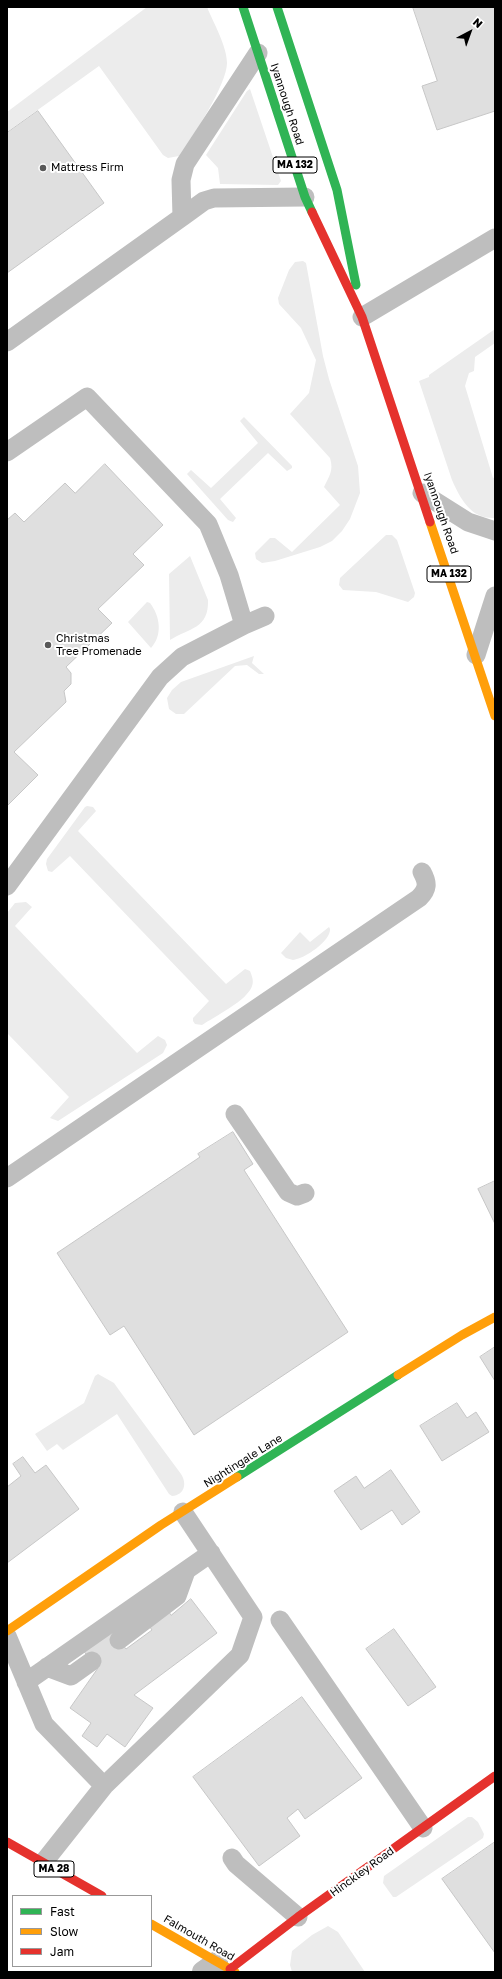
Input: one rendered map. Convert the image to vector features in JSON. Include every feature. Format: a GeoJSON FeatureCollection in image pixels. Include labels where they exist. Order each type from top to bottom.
{"type":"FeatureCollection","features":[{"type":"Feature","properties":{"kind":"main road","name":"Iyannough Road"},"geometry":{"type":"LineString","coordinates":[[243,7],[305,197],[362,317],[476,655],[491,688],[495,716]]}},
{"type":"Feature","properties":{"kind":"main road","name":"Iyannough Road"},"geometry":{"type":"LineString","coordinates":[[277,7],[337,190],[362,317]]}},
{"type":"Feature","properties":{"kind":"main road","name":"Nightingale Lane"},"geometry":{"type":"LineString","coordinates":[[7,1631],[183,1512],[462,1335],[495,1317]]}},
{"type":"Feature","properties":{"kind":"main road","name":"Hinckley Road"},"geometry":{"type":"LineString","coordinates":[[221,1969],[298,1917],[495,1776]]}},
{"type":"Feature","properties":{"kind":"main road","name":"MA 28"},"geometry":{"type":"LineString","coordinates":[[7,1842],[100,1895]]}},
{"type":"Feature","properties":{"kind":"main road","name":"Falmouth Road"},"geometry":{"type":"LineString","coordinates":[[152,1925],[221,1969]]}},
{"type":"Feature","properties":{"kind":"lane"},"geometry":{"type":"LineString","coordinates":[[182,217],[180,180],[185,164],[258,53]]}},
{"type":"Feature","properties":{"kind":"lane"},"geometry":{"type":"LineString","coordinates":[[7,342],[204,201],[214,198],[305,197]]}},
{"type":"Feature","properties":{"kind":"lane"},"geometry":{"type":"LineString","coordinates":[[362,317],[495,238]]}},
{"type":"Feature","properties":{"kind":"lane"},"geometry":{"type":"LineString","coordinates":[[7,452],[87,397],[208,524],[225,564],[244,625]]}},
{"type":"Feature","properties":{"kind":"lane"},"geometry":{"type":"LineString","coordinates":[[422,493],[468,522],[495,532]]}},
{"type":"Feature","properties":{"kind":"lane"},"geometry":{"type":"LineString","coordinates":[[476,655],[495,596]]}},
{"type":"Feature","properties":{"kind":"lane"},"geometry":{"type":"LineString","coordinates":[[7,886],[160,677],[182,657],[244,625],[265,616]]}},
{"type":"Feature","properties":{"kind":"lane"},"geometry":{"type":"LineString","coordinates":[[7,1178],[419,898],[426,891],[427,881],[422,872]]}},
{"type":"Feature","properties":{"kind":"lane"},"geometry":{"type":"LineString","coordinates":[[235,1114],[288,1192],[297,1196],[305,1193]]}},
{"type":"Feature","properties":{"kind":"lane"},"geometry":{"type":"LineString","coordinates":[[43,1863],[104,1786],[240,1655],[253,1617],[183,1512]]}},
{"type":"Feature","properties":{"kind":"lane"},"geometry":{"type":"LineString","coordinates":[[26,1682],[211,1554]]}},
{"type":"Feature","properties":{"kind":"lane"},"geometry":{"type":"LineString","coordinates":[[119,1640],[177,1596],[186,1571]]}},
{"type":"Feature","properties":{"kind":"lane"},"geometry":{"type":"LineString","coordinates":[[280,1620],[423,1828]]}},
{"type":"Feature","properties":{"kind":"lane"},"geometry":{"type":"LineString","coordinates":[[7,1636],[44,1724],[104,1786]]}},
{"type":"Feature","properties":{"kind":"lane"},"geometry":{"type":"LineString","coordinates":[[47,1667],[71,1676],[92,1661]]}},
{"type":"Feature","properties":{"kind":"lane"},"geometry":{"type":"LineString","coordinates":[[232,1858],[236,1864],[298,1917]]}},
{"type":"Feature","properties":{"kind":"shaded area"},"geometry":{"type":"Polygon","coordinates":[[[147,7],[207,7],[225,49],[227,63],[226,72],[216,97],[179,156],[168,158],[163,155],[99,66],[7,132],[7,112],[147,7]]]}},
{"type":"Feature","properties":{"kind":"shaded area"},"geometry":{"type":"Polygon","coordinates":[[[250,89],[281,181],[278,185],[220,184],[218,168],[206,155],[247,91],[250,89]]]}},
{"type":"Feature","properties":{"kind":"shaded area"},"geometry":{"type":"Polygon","coordinates":[[[303,261],[306,263],[323,356],[329,379],[358,466],[360,493],[350,519],[342,531],[332,541],[320,547],[275,561],[262,563],[256,559],[255,553],[270,538],[275,538],[292,552],[340,505],[324,487],[331,470],[330,458],[290,414],[309,393],[316,360],[301,328],[279,304],[278,298],[289,270],[295,262],[303,261]]]}},
{"type":"Feature","properties":{"kind":"shaded area"},"geometry":{"type":"Polygon","coordinates":[[[495,329],[495,343],[475,357],[474,371],[469,373],[465,386],[493,478],[495,477],[495,518],[479,515],[473,512],[459,495],[452,480],[419,381],[429,377],[429,375],[495,329]]]}},
{"type":"Feature","properties":{"kind":"shaded area"},"geometry":{"type":"Polygon","coordinates":[[[244,417],[292,466],[292,468],[287,471],[268,453],[220,499],[236,518],[233,522],[228,520],[187,474],[191,470],[211,488],[258,443],[240,421],[244,417]]]}},
{"type":"Feature","properties":{"kind":"shaded area"},"geometry":{"type":"Polygon","coordinates":[[[386,535],[392,535],[397,540],[415,593],[414,597],[408,602],[376,592],[343,590],[339,585],[340,578],[386,535]]]}},
{"type":"Feature","properties":{"kind":"shaded area"},"geometry":{"type":"Polygon","coordinates":[[[190,556],[208,600],[207,610],[205,617],[201,622],[170,640],[169,574],[190,556]]]}},
{"type":"Feature","properties":{"kind":"shaded area"},"geometry":{"type":"Polygon","coordinates":[[[147,602],[150,603],[156,614],[159,626],[155,643],[151,648],[128,622],[147,602]]]}},
{"type":"Feature","properties":{"kind":"shaded area"},"geometry":{"type":"Polygon","coordinates":[[[254,656],[252,663],[264,674],[259,674],[247,665],[235,666],[184,714],[176,714],[169,709],[167,698],[172,690],[181,682],[254,656]]]}},
{"type":"Feature","properties":{"kind":"shaded area"},"geometry":{"type":"Polygon","coordinates":[[[87,806],[93,807],[96,811],[78,831],[226,984],[245,969],[250,971],[253,984],[244,997],[238,1002],[202,1025],[195,1024],[193,1018],[209,1001],[70,856],[52,872],[48,871],[46,864],[47,859],[87,806]]]}},
{"type":"Feature","properties":{"kind":"shaded area"},"geometry":{"type":"Polygon","coordinates":[[[26,902],[32,907],[15,926],[137,1053],[158,1036],[165,1040],[167,1045],[163,1053],[58,1121],[50,1118],[69,1097],[7,1033],[7,913],[15,903],[26,902]]]}},
{"type":"Feature","properties":{"kind":"shaded area"},"geometry":{"type":"Polygon","coordinates":[[[329,927],[329,934],[326,939],[310,953],[293,960],[286,958],[281,953],[300,932],[310,942],[329,927]]]}},
{"type":"Feature","properties":{"kind":"shaded area"},"geometry":{"type":"Polygon","coordinates":[[[98,1374],[114,1383],[181,1474],[184,1481],[184,1488],[180,1493],[172,1496],[169,1494],[117,1414],[63,1450],[57,1444],[47,1451],[35,1434],[84,1403],[95,1376],[98,1374]]]}},
{"type":"Feature","properties":{"kind":"shaded area"},"geometry":{"type":"Polygon","coordinates":[[[468,1817],[472,1817],[478,1822],[484,1834],[483,1838],[396,1897],[393,1897],[383,1883],[384,1876],[468,1817]]]}},
{"type":"Feature","properties":{"kind":"shaded area"},"geometry":{"type":"Polygon","coordinates":[[[328,1926],[338,1932],[365,1972],[292,1972],[290,1965],[292,1951],[312,1935],[328,1926]]]}},
{"type":"Feature","properties":{"kind":"building"},"geometry":{"type":"Polygon","coordinates":[[[413,7],[495,7],[495,111],[437,130],[422,86],[437,81],[413,7]]]}},
{"type":"Feature","properties":{"kind":"building","name":"Mattress Firm"},"geometry":{"type":"Polygon","coordinates":[[[38,111],[104,203],[7,273],[7,133],[38,111]]]}},
{"type":"Feature","properties":{"kind":"building","name":"Christmas Tree Promenade"},"geometry":{"type":"Polygon","coordinates":[[[105,464],[163,525],[133,554],[144,565],[98,609],[112,623],[66,667],[71,673],[71,684],[64,691],[66,702],[14,752],[38,775],[7,806],[7,520],[15,513],[24,522],[65,483],[75,493],[105,464]]]}},
{"type":"Feature","properties":{"kind":"building"},"geometry":{"type":"Polygon","coordinates":[[[233,1132],[253,1164],[244,1170],[348,1332],[194,1435],[124,1326],[110,1335],[57,1253],[200,1157],[198,1154],[233,1132]]]}},
{"type":"Feature","properties":{"kind":"building"},"geometry":{"type":"Polygon","coordinates":[[[495,1181],[495,1224],[478,1189],[495,1181]]]}},
{"type":"Feature","properties":{"kind":"building"},"geometry":{"type":"Polygon","coordinates":[[[495,1347],[495,1381],[480,1357],[495,1347]]]}},
{"type":"Feature","properties":{"kind":"building"},"geometry":{"type":"Polygon","coordinates":[[[457,1403],[467,1418],[476,1412],[489,1432],[442,1461],[420,1426],[457,1403]]]}},
{"type":"Feature","properties":{"kind":"building"},"geometry":{"type":"Polygon","coordinates":[[[23,1457],[35,1473],[46,1465],[79,1509],[7,1563],[7,1487],[21,1476],[13,1464],[23,1457]]]}},
{"type":"Feature","properties":{"kind":"building"},"geometry":{"type":"Polygon","coordinates":[[[391,1470],[420,1512],[402,1525],[392,1510],[361,1530],[334,1491],[356,1476],[364,1488],[391,1470]]]}},
{"type":"Feature","properties":{"kind":"building"},"geometry":{"type":"Polygon","coordinates":[[[191,1599],[217,1633],[134,1695],[153,1708],[125,1747],[107,1734],[97,1747],[82,1736],[91,1723],[70,1708],[98,1668],[80,1647],[108,1626],[126,1649],[152,1630],[147,1623],[166,1608],[171,1615],[191,1599]]]}},
{"type":"Feature","properties":{"kind":"building"},"geometry":{"type":"Polygon","coordinates":[[[394,1629],[436,1687],[408,1706],[366,1649],[394,1629]]]}},
{"type":"Feature","properties":{"kind":"building"},"geometry":{"type":"Polygon","coordinates":[[[302,1697],[362,1778],[305,1819],[298,1809],[287,1818],[300,1836],[259,1866],[193,1777],[302,1697]]]}},
{"type":"Feature","properties":{"kind":"building"},"geometry":{"type":"Polygon","coordinates":[[[495,1842],[495,1953],[442,1879],[495,1842]]]}},
{"type":"Feature","properties":{"kind":"traffic: fast"},"geometry":{"type":"LineString","coordinates":[[243,7],[305,197],[312,212]]}},
{"type":"Feature","properties":{"kind":"traffic: fast"},"geometry":{"type":"LineString","coordinates":[[277,7],[337,190],[356,285]]}},
{"type":"Feature","properties":{"kind":"traffic: fast"},"geometry":{"type":"LineString","coordinates":[[237,1477],[398,1375]]}},
{"type":"Feature","properties":{"kind":"traffic: slow"},"geometry":{"type":"LineString","coordinates":[[430,522],[495,716]]}},
{"type":"Feature","properties":{"kind":"traffic: slow"},"geometry":{"type":"LineString","coordinates":[[398,1375],[462,1335],[495,1317]]}},
{"type":"Feature","properties":{"kind":"traffic: slow"},"geometry":{"type":"LineString","coordinates":[[7,1631],[161,1525],[237,1477]]}},
{"type":"Feature","properties":{"kind":"traffic: slow"},"geometry":{"type":"LineString","coordinates":[[152,1925],[235,1972]]}},
{"type":"Feature","properties":{"kind":"traffic: jam"},"geometry":{"type":"LineString","coordinates":[[312,212],[362,317],[430,522]]}},
{"type":"Feature","properties":{"kind":"traffic: jam"},"geometry":{"type":"LineString","coordinates":[[230,1969],[298,1917],[495,1776]]}},
{"type":"Feature","properties":{"kind":"traffic: jam"},"geometry":{"type":"LineString","coordinates":[[7,1842],[100,1895]]}},
{"type":"Feature","properties":{"kind":"place","name":"Mattress Firm"},"geometry":{"type":"Point","coordinates":[43,168]}},
{"type":"Feature","properties":{"kind":"place","name":"Christmas Tree Promenade"},"geometry":{"type":"Point","coordinates":[48,645]}}]}
